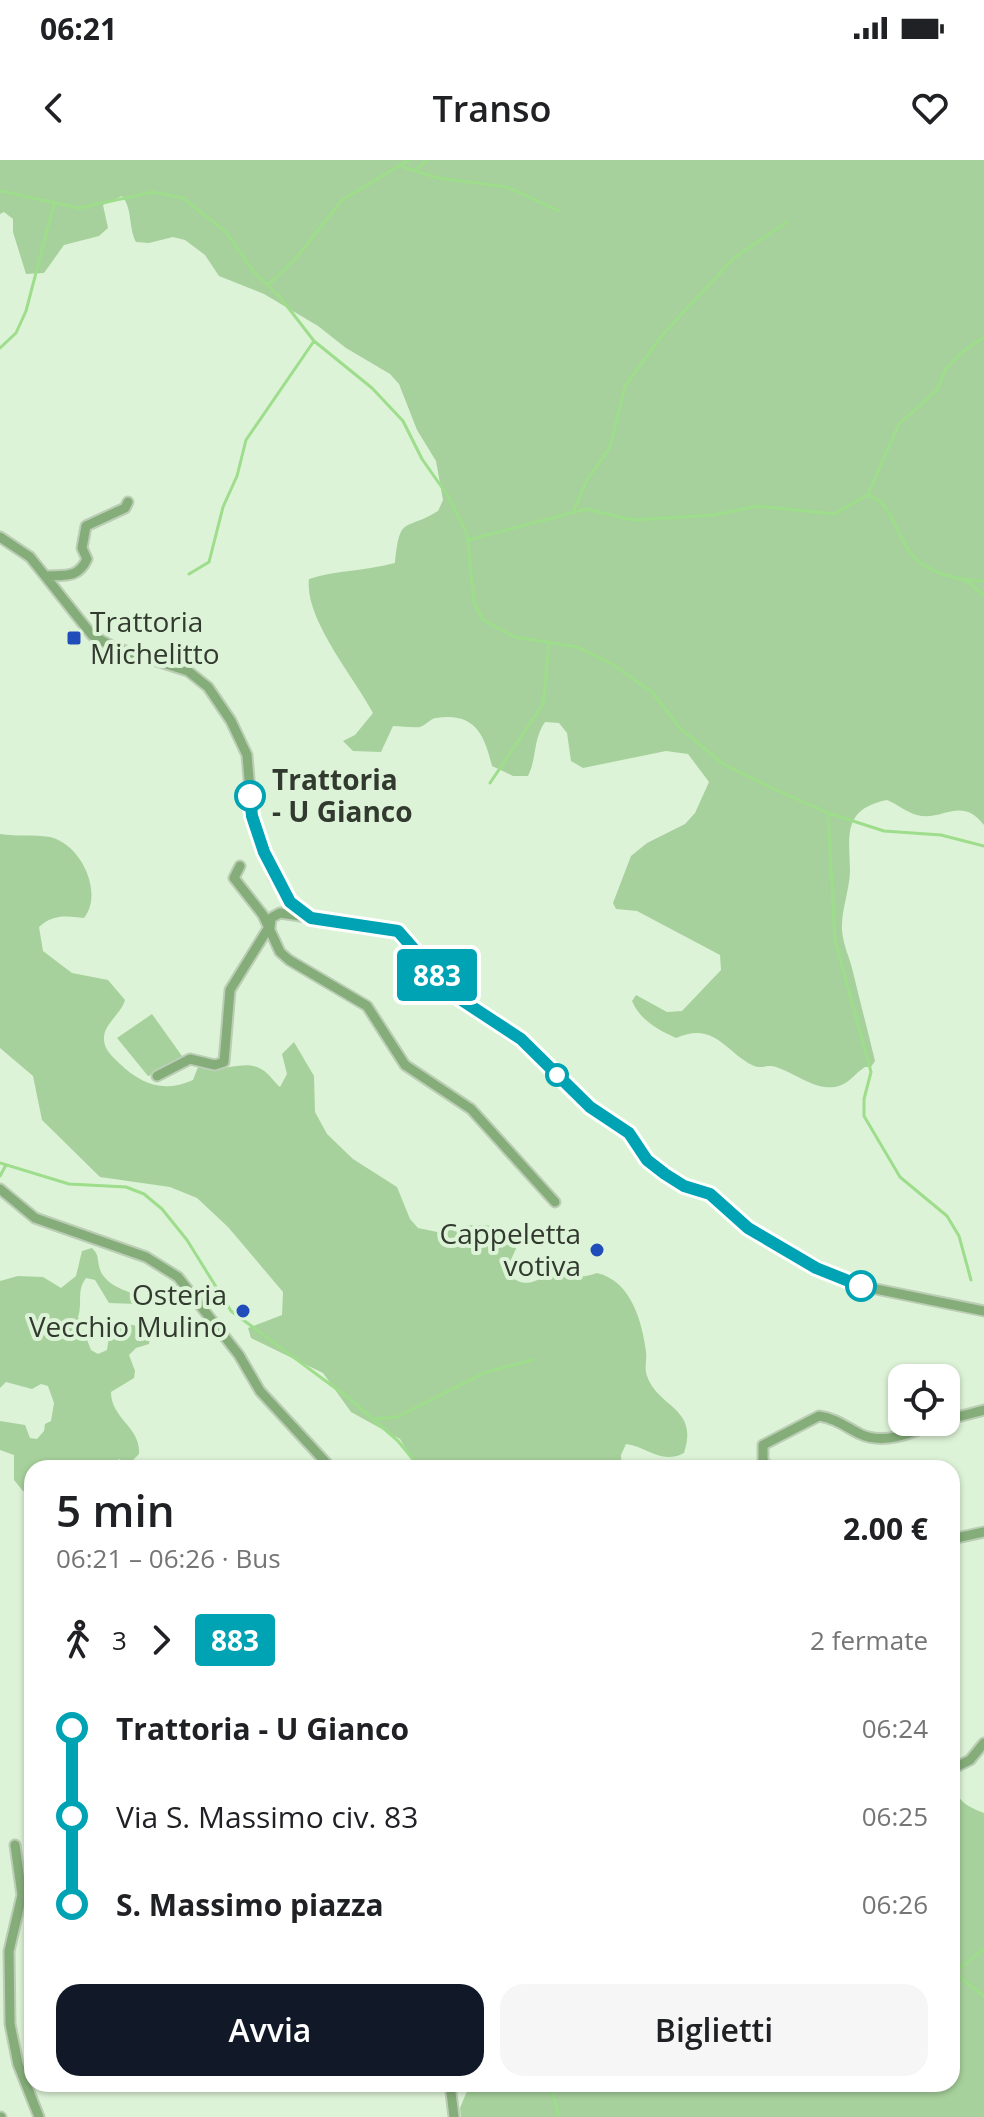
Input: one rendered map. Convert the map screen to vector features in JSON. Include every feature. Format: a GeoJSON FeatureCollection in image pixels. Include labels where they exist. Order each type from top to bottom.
{"type":"FeatureCollection","features":[{"type":"Feature","properties":{"kind":"street"},"geometry":{"type":"LineString","coordinates":[[46,576],[66,578],[75,574],[87,559],[82,548],[86,526],[125,508],[128,502]]}},
{"type":"Feature","properties":{"kind":"street"},"geometry":{"type":"LineString","coordinates":[[0,537],[30,557],[92,635],[113,647],[188,671],[208,687],[231,721],[247,755],[252,816],[274,878],[290,902],[311,918]]}},
{"type":"Feature","properties":{"kind":"street"},"geometry":{"type":"LineString","coordinates":[[240,866],[234,878],[237,886],[263,915],[280,952],[299,969],[367,1006],[405,1065],[471,1109],[555,1202]]}},
{"type":"Feature","properties":{"kind":"street"},"geometry":{"type":"LineString","coordinates":[[157,1076],[190,1059],[215,1065],[224,1062],[230,990],[270,930],[274,915],[398,931],[454,995],[521,1039],[590,1107],[629,1133],[647,1160],[684,1186],[710,1194],[748,1228],[816,1268],[851,1284],[984,1311]]}},
{"type":"Feature","properties":{"kind":"street"},"geometry":{"type":"LineString","coordinates":[[0,1189],[35,1218],[162,1264],[178,1277],[239,1355],[260,1391],[324,1460]]}},
{"type":"Feature","properties":{"kind":"street"},"geometry":{"type":"LineString","coordinates":[[960,1416],[984,1410]]}},
{"type":"Feature","properties":{"kind":"street"},"geometry":{"type":"LineString","coordinates":[[765,1460],[761,1453],[763,1445],[819,1416],[829,1417],[864,1436],[899,1436]]}},
{"type":"Feature","properties":{"kind":"street"},"geometry":{"type":"LineString","coordinates":[[960,1537],[984,1532]]}},
{"type":"Feature","properties":{"kind":"street"},"geometry":{"type":"LineString","coordinates":[[960,1765],[970,1760],[984,1743]]}},
{"type":"Feature","properties":{"kind":"street"},"geometry":{"type":"LineString","coordinates":[[15,1845],[22,1895],[9,1951],[10,2024],[24,2079]]}},
{"type":"Feature","properties":{"kind":"street"},"geometry":{"type":"LineString","coordinates":[[29,2092],[39,2117]]}},
{"type":"Feature","properties":{"kind":"street"},"geometry":{"type":"LineString","coordinates":[[451,2092],[454,2117]]}},
{"type":"Feature","properties":{"kind":"green space"},"geometry":{"type":"Polygon","coordinates":[[[0,160],[984,160],[984,825],[967,812],[959,810],[917,815],[887,800],[863,810],[852,825],[850,877],[842,930],[875,1061],[871,1067],[865,1067],[840,1086],[820,1086],[776,1067],[752,1065],[710,1035],[700,1033],[676,1038],[650,1024],[635,1008],[632,1001],[636,995],[667,1012],[682,1011],[721,970],[720,955],[637,911],[616,909],[613,903],[631,856],[647,843],[685,824],[695,813],[709,782],[688,754],[666,751],[583,768],[571,761],[567,733],[559,723],[545,722],[528,776],[513,776],[492,766],[481,735],[469,722],[460,718],[436,718],[420,727],[393,726],[381,752],[353,751],[343,741],[355,735],[373,713],[322,629],[314,611],[309,579],[395,563],[402,531],[406,526],[438,511],[443,500],[436,461],[417,430],[399,384],[390,374],[346,348],[318,326],[264,294],[219,276],[205,255],[185,240],[173,237],[149,243],[136,242],[128,207],[122,196],[103,205],[108,228],[99,236],[64,245],[44,273],[26,274],[13,232],[13,219],[4,212],[0,214],[0,160]]]}},
{"type":"Feature","properties":{"kind":"green space"},"geometry":{"type":"Polygon","coordinates":[[[0,834],[50,837],[61,841],[80,859],[90,883],[91,896],[90,908],[84,918],[60,917],[39,927],[43,951],[72,973],[108,980],[125,1000],[104,1037],[106,1049],[119,1063],[136,1077],[163,1086],[193,1080],[198,1067],[254,1066],[266,1072],[280,1087],[287,1074],[282,1054],[294,1042],[314,1076],[315,1112],[327,1134],[353,1159],[397,1187],[410,1219],[418,1228],[442,1233],[483,1225],[504,1230],[519,1242],[505,1273],[521,1282],[533,1282],[560,1273],[580,1276],[597,1273],[618,1284],[638,1315],[646,1352],[647,1376],[686,1426],[684,1453],[661,1456],[626,1444],[621,1460],[412,1460],[400,1439],[351,1412],[323,1373],[251,1338],[248,1328],[282,1315],[283,1292],[228,1227],[197,1198],[170,1187],[100,1177],[42,1120],[33,1076],[0,1048],[0,834]]]}},
{"type":"Feature","properties":{"kind":"green space"},"geometry":{"type":"Polygon","coordinates":[[[152,1014],[182,1056],[181,1063],[148,1076],[117,1038],[152,1014]]]}},
{"type":"Feature","properties":{"kind":"green space"},"geometry":{"type":"Polygon","coordinates":[[[92,1248],[104,1277],[118,1288],[135,1294],[139,1301],[137,1304],[109,1303],[95,1280],[86,1278],[81,1288],[78,1317],[91,1350],[98,1354],[107,1350],[110,1331],[121,1326],[136,1326],[150,1337],[149,1344],[136,1348],[129,1355],[135,1371],[134,1378],[111,1392],[116,1409],[135,1437],[139,1454],[133,1460],[24,1460],[23,1491],[14,1480],[14,1455],[0,1450],[0,1421],[25,1425],[30,1438],[37,1439],[44,1431],[45,1424],[51,1421],[54,1403],[48,1386],[41,1384],[32,1389],[6,1382],[0,1388],[0,1281],[18,1276],[43,1277],[61,1288],[76,1276],[82,1251],[92,1248]]]}},
{"type":"Feature","properties":{"kind":"green space"},"geometry":{"type":"Polygon","coordinates":[[[960,1798],[984,1813],[984,2117],[461,2117],[460,2108],[467,2092],[960,2092],[960,1798]]]}},
{"type":"Feature","properties":{"kind":"waterway"},"geometry":{"type":"LineString","coordinates":[[268,285],[297,257],[342,200],[409,160]]}},
{"type":"Feature","properties":{"kind":"waterway"},"geometry":{"type":"LineString","coordinates":[[415,170],[427,160]]}},
{"type":"Feature","properties":{"kind":"waterway"},"geometry":{"type":"LineString","coordinates":[[403,167],[438,178],[507,187],[559,211]]}},
{"type":"Feature","properties":{"kind":"waterway"},"geometry":{"type":"LineString","coordinates":[[0,191],[79,208],[153,192],[183,198],[226,232],[254,272],[280,297],[314,341],[372,388],[403,421],[467,534],[474,602],[483,620],[515,637],[577,647],[612,664],[652,692],[681,729],[723,764],[774,789],[828,813],[884,831],[941,835],[984,846]]}},
{"type":"Feature","properties":{"kind":"waterway"},"geometry":{"type":"LineString","coordinates":[[0,348],[16,333],[26,311],[54,204]]}},
{"type":"Feature","properties":{"kind":"waterway"},"geometry":{"type":"LineString","coordinates":[[573,512],[587,480],[610,447],[625,386],[664,333],[734,258],[787,222]]}},
{"type":"Feature","properties":{"kind":"waterway"},"geometry":{"type":"LineString","coordinates":[[868,494],[899,424],[937,390],[945,370],[961,353],[984,337]]}},
{"type":"Feature","properties":{"kind":"waterway"},"geometry":{"type":"LineString","coordinates":[[189,574],[209,562],[223,507],[237,476],[246,440],[314,341]]}},
{"type":"Feature","properties":{"kind":"waterway"},"geometry":{"type":"LineString","coordinates":[[468,540],[586,509],[633,520],[714,515],[757,506],[834,514],[868,495],[884,506],[907,548],[928,568],[965,580],[984,581]]}},
{"type":"Feature","properties":{"kind":"waterway"},"geometry":{"type":"LineString","coordinates":[[965,580],[984,595]]}},
{"type":"Feature","properties":{"kind":"waterway"},"geometry":{"type":"LineString","coordinates":[[490,783],[543,704],[549,644]]}},
{"type":"Feature","properties":{"kind":"waterway"},"geometry":{"type":"LineString","coordinates":[[828,813],[835,940],[871,1072],[864,1099],[864,1116],[900,1177],[947,1216],[959,1236],[971,1280]]}},
{"type":"Feature","properties":{"kind":"waterway"},"geometry":{"type":"LineString","coordinates":[[0,1163],[69,1184],[126,1187],[144,1194],[162,1209],[187,1240],[231,1311],[350,1399],[398,1441],[413,1460]]}},
{"type":"Feature","properties":{"kind":"waterway"},"geometry":{"type":"LineString","coordinates":[[0,1176],[6,1165]]}},
{"type":"Feature","properties":{"kind":"waterway"},"geometry":{"type":"LineString","coordinates":[[373,1419],[397,1417],[486,1372],[533,1360]]}},
{"type":"Feature","properties":{"kind":"waterway"},"geometry":{"type":"LineString","coordinates":[[960,1968],[984,1949]]}},
{"type":"Feature","properties":{"kind":"waterway"},"geometry":{"type":"LineString","coordinates":[[960,1978],[984,1996]]}},
{"type":"Feature","properties":{"kind":"waterway"},"geometry":{"type":"LineString","coordinates":[[552,2092],[559,2117]]}},
{"type":"Feature","properties":{"kind":"bus line","name":"883"},"geometry":{"type":"LineString","coordinates":[[250,796],[252,816],[264,852],[274,878],[290,902],[311,918],[398,931],[454,995],[521,1039],[590,1107],[629,1133],[647,1160],[665,1174],[684,1186],[710,1194],[748,1228],[816,1268],[861,1286]]}},
{"type":"Feature","properties":{"kind":"place","name":"Trattoria Michelitto"},"geometry":{"type":"Point","coordinates":[74,638]}},
{"type":"Feature","properties":{"kind":"place","name":"Trattoria - U Gianco"},"geometry":{"type":"Point","coordinates":[250,796]}},
{"type":"Feature","properties":{"kind":"place","name":"Cappeletta votiva"},"geometry":{"type":"Point","coordinates":[597,1250]}},
{"type":"Feature","properties":{"kind":"place","name":"Osteria Vecchio Mulino"},"geometry":{"type":"Point","coordinates":[243,1311]}}]}
